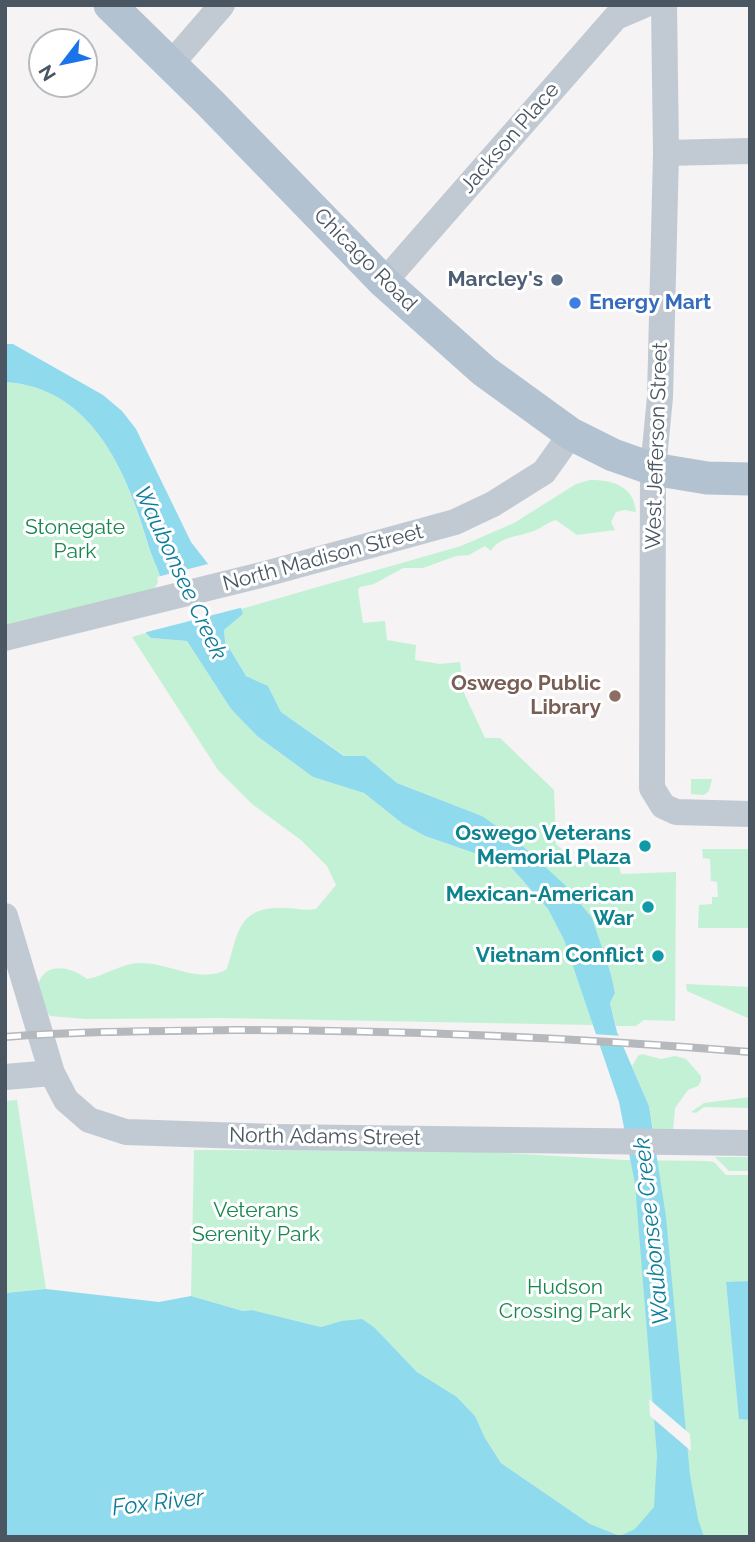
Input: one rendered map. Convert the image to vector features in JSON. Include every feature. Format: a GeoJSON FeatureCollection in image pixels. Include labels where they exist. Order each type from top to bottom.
{"type":"FeatureCollection","features":[{"type":"Feature","properties":{"kind":"main road","name":"Chicago Road"},"geometry":{"type":"LineString","coordinates":[[110,5],[384,282],[484,371],[571,435],[614,455],[653,469],[707,478],[750,479]]}},
{"type":"Feature","properties":{"kind":"street"},"geometry":{"type":"LineString","coordinates":[[171,64],[222,5]]}},
{"type":"Feature","properties":{"kind":"street","name":"Jackson Place"},"geometry":{"type":"LineString","coordinates":[[384,282],[616,17],[644,5]]}},
{"type":"Feature","properties":{"kind":"street","name":"West Jefferson Street"},"geometry":{"type":"LineString","coordinates":[[664,5],[666,153],[660,397],[653,469],[652,788],[658,801],[676,812],[750,814]]}},
{"type":"Feature","properties":{"kind":"street"},"geometry":{"type":"LineString","coordinates":[[666,153],[750,151]]}},
{"type":"Feature","properties":{"kind":"street","name":"North Madison Street"},"geometry":{"type":"LineString","coordinates":[[5,638],[265,574],[455,522],[493,504],[544,472],[571,435]]}},
{"type":"Feature","properties":{"kind":"street","name":"North Adams Street"},"geometry":{"type":"LineString","coordinates":[[5,916],[52,1073],[66,1100],[89,1120],[126,1132],[275,1138],[750,1143]]}},
{"type":"Feature","properties":{"kind":"street"},"geometry":{"type":"LineString","coordinates":[[5,1077],[52,1073]]}},
{"type":"Feature","properties":{"kind":"green space","name":"Stonegate Park"},"geometry":{"type":"Polygon","coordinates":[[[5,382],[35,387],[61,399],[83,416],[101,437],[116,461],[138,515],[162,582],[157,592],[5,631],[5,382]]]}},
{"type":"Feature","properties":{"kind":"green space"},"geometry":{"type":"Polygon","coordinates":[[[590,480],[607,481],[627,490],[636,512],[616,512],[611,522],[615,530],[577,535],[556,520],[536,530],[499,542],[491,551],[485,546],[469,555],[456,556],[423,568],[403,568],[358,590],[363,623],[385,621],[387,640],[416,645],[415,660],[440,664],[460,662],[464,693],[485,738],[500,738],[554,790],[556,844],[576,862],[587,862],[600,850],[607,850],[619,865],[621,874],[676,872],[675,1021],[644,1020],[636,1026],[616,1026],[610,1003],[615,993],[611,974],[592,919],[482,816],[397,783],[365,756],[345,756],[281,712],[268,686],[246,676],[225,641],[224,630],[243,614],[241,609],[461,546],[514,523],[576,484],[590,480]]]}},
{"type":"Feature","properties":{"kind":"green space"},"geometry":{"type":"Polygon","coordinates":[[[146,633],[151,638],[187,641],[231,709],[257,736],[313,777],[364,793],[403,824],[425,836],[509,865],[548,909],[564,940],[593,1025],[221,1018],[85,1019],[50,1016],[38,992],[43,975],[51,970],[61,968],[73,971],[87,979],[140,963],[195,974],[217,973],[227,969],[237,934],[248,917],[268,909],[316,909],[336,885],[327,866],[301,840],[252,804],[218,770],[132,637],[146,633]]]}},
{"type":"Feature","properties":{"kind":"green space"},"geometry":{"type":"Polygon","coordinates":[[[691,779],[712,779],[709,791],[704,795],[691,794],[691,779]]]}},
{"type":"Feature","properties":{"kind":"green space"},"geometry":{"type":"Polygon","coordinates":[[[702,849],[750,849],[750,928],[698,928],[699,905],[712,904],[712,897],[718,897],[717,882],[711,881],[710,859],[703,858],[702,849]]]}},
{"type":"Feature","properties":{"kind":"green space"},"geometry":{"type":"Polygon","coordinates":[[[686,984],[750,987],[750,1019],[687,991],[686,984]]]}},
{"type":"Feature","properties":{"kind":"green space"},"geometry":{"type":"Polygon","coordinates":[[[642,1054],[661,1059],[675,1056],[686,1059],[701,1076],[698,1086],[688,1090],[675,1108],[673,1132],[653,1130],[649,1106],[632,1066],[642,1054]]]}},
{"type":"Feature","properties":{"kind":"green space"},"geometry":{"type":"Polygon","coordinates":[[[750,1097],[750,1108],[704,1107],[696,1113],[691,1112],[704,1103],[750,1097]]]}},
{"type":"Feature","properties":{"kind":"green space"},"geometry":{"type":"Polygon","coordinates":[[[17,1100],[46,1289],[5,1293],[5,1101],[17,1100]]]}},
{"type":"Feature","properties":{"kind":"green space","name":"Hudson Crossing Park"},"geometry":{"type":"Polygon","coordinates":[[[194,1150],[471,1151],[625,1160],[706,1161],[714,1162],[726,1175],[750,1175],[750,1281],[726,1283],[740,1419],[750,1420],[750,1537],[622,1537],[590,1524],[501,1463],[475,1416],[457,1397],[417,1372],[375,1328],[341,1321],[321,1327],[252,1310],[243,1311],[191,1296],[194,1150]]]}},
{"type":"Feature","properties":{"kind":"green space"},"geometry":{"type":"Polygon","coordinates":[[[715,1157],[750,1157],[750,1171],[729,1171],[715,1157]]]}},
{"type":"Feature","properties":{"kind":"water"},"geometry":{"type":"Polygon","coordinates":[[[5,344],[13,344],[103,395],[122,411],[136,429],[191,542],[240,605],[243,614],[224,630],[225,641],[246,676],[268,686],[281,712],[344,756],[365,756],[397,783],[482,816],[516,840],[566,886],[592,918],[611,974],[615,993],[610,1003],[617,1032],[649,1106],[666,1217],[690,1475],[704,1537],[5,1537],[5,1293],[46,1289],[159,1302],[191,1296],[243,1311],[252,1310],[321,1327],[362,1319],[375,1328],[417,1372],[457,1397],[475,1416],[501,1463],[590,1524],[620,1536],[635,1529],[654,1507],[657,1456],[635,1184],[619,1102],[564,940],[548,909],[509,865],[425,836],[403,824],[364,793],[313,777],[257,736],[231,709],[187,641],[151,638],[146,633],[142,609],[162,582],[116,461],[82,416],[61,399],[35,387],[5,382],[5,344]]]}},
{"type":"Feature","properties":{"kind":"water"},"geometry":{"type":"Polygon","coordinates":[[[750,1281],[750,1420],[739,1419],[726,1282],[750,1281]]]}},
{"type":"Feature","properties":{"kind":"pier"},"geometry":{"type":"Polygon","coordinates":[[[212,563],[244,607],[143,633],[139,609],[154,590],[157,577],[212,563]]]}},
{"type":"Feature","properties":{"kind":"pier"},"geometry":{"type":"Polygon","coordinates":[[[592,1034],[623,1036],[627,1046],[596,1044],[592,1034]]]}},
{"type":"Feature","properties":{"kind":"pier"},"geometry":{"type":"Polygon","coordinates":[[[649,1399],[690,1434],[691,1451],[650,1416],[649,1399]]]}},
{"type":"Feature","properties":{"kind":"railway"},"geometry":{"type":"LineString","coordinates":[[5,1037],[148,1031],[363,1031],[556,1039],[750,1052]]}},
{"type":"Feature","properties":{"kind":"place","name":"Marcley's"},"geometry":{"type":"Point","coordinates":[557,280]}},
{"type":"Feature","properties":{"kind":"place","name":"Energy Mart"},"geometry":{"type":"Point","coordinates":[575,303]}},
{"type":"Feature","properties":{"kind":"place","name":"Oswego Public Library"},"geometry":{"type":"Point","coordinates":[615,696]}},
{"type":"Feature","properties":{"kind":"place","name":"Oswego Veterans Memorial Plaza"},"geometry":{"type":"Point","coordinates":[645,846]}},
{"type":"Feature","properties":{"kind":"place","name":"Mexican-American War"},"geometry":{"type":"Point","coordinates":[648,907]}},
{"type":"Feature","properties":{"kind":"place","name":"Vietnam Conflict"},"geometry":{"type":"Point","coordinates":[658,956]}},
{"type":"Feature","properties":{"kind":"water label","name":"Waubonsee Creek"},"geometry":{"type":"Point","coordinates":[180,573]}},
{"type":"Feature","properties":{"kind":"water label","name":"Waubonsee Creek"},"geometry":{"type":"Point","coordinates":[652,1231]}},
{"type":"Feature","properties":{"kind":"water label","name":"Fox River"},"geometry":{"type":"Point","coordinates":[158,1503]}},
{"type":"Feature","properties":{"kind":"park label","name":"Veterans Serenity Park"},"geometry":{"type":"Point","coordinates":[256,1223]}}]}
